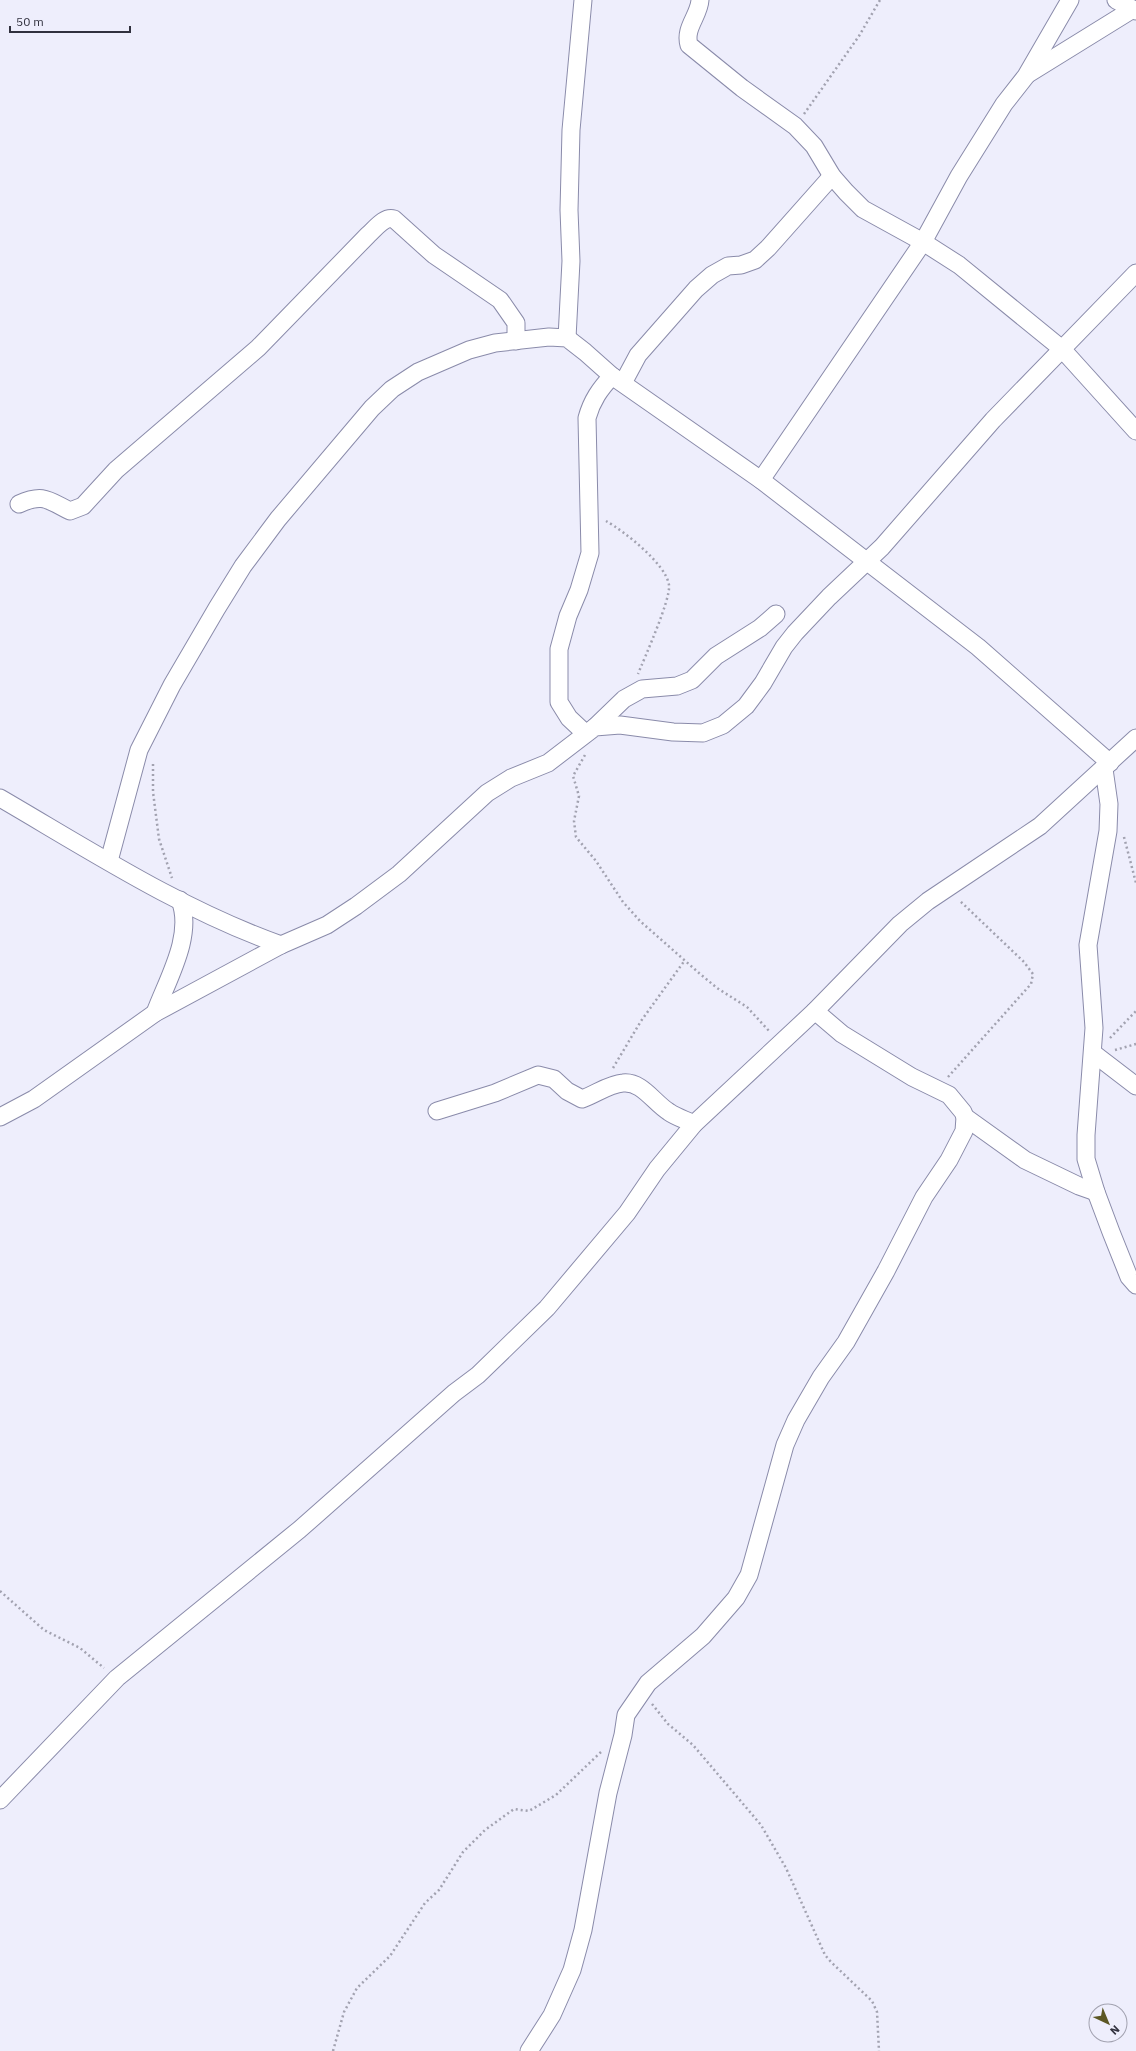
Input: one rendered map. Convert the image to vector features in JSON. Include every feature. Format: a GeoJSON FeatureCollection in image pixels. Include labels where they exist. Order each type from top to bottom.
{"type":"FeatureCollection","features":[{"type":"Feature","properties":{"kind":"street"},"geometry":{"type":"LineString","coordinates":[[567,338],[571,262],[569,210],[571,130],[583,0]]}},
{"type":"Feature","properties":{"kind":"street"},"geometry":{"type":"LineString","coordinates":[[700,0],[700,7],[689,28],[687,39],[689,45],[742,88],[796,126],[814,146],[832,176],[864,209],[923,242],[959,265],[1062,349],[1136,431]]}},
{"type":"Feature","properties":{"kind":"street"},"geometry":{"type":"LineString","coordinates":[[762,480],[923,242],[958,176],[1004,104],[1026,76],[1070,0]]}},
{"type":"Feature","properties":{"kind":"street"},"geometry":{"type":"LineString","coordinates":[[1116,0],[1135,10]]}},
{"type":"Feature","properties":{"kind":"street"},"geometry":{"type":"LineString","coordinates":[[1026,76],[1135,10]]}},
{"type":"Feature","properties":{"kind":"street"},"geometry":{"type":"LineString","coordinates":[[832,176],[768,248],[755,260],[741,265],[728,266],[712,275],[696,289],[618,379],[599,390],[591,404],[587,418],[590,554],[579,590],[568,616],[559,649],[559,702],[569,718],[590,730],[620,725],[673,732],[703,733],[723,725],[750,700],[795,633],[902,525],[987,426],[1136,273]]}},
{"type":"Feature","properties":{"kind":"street"},"geometry":{"type":"LineString","coordinates":[[19,504],[39,497],[48,499],[70,510],[83,506],[116,470],[258,348],[368,235],[385,220],[390,218],[394,219],[434,255],[500,300],[516,323],[516,341]]}},
{"type":"Feature","properties":{"kind":"street"},"geometry":{"type":"LineString","coordinates":[[109,861],[139,750],[172,685],[243,566],[278,519],[372,408],[392,389],[418,372],[469,350],[495,343],[549,337],[567,338],[618,379],[762,480],[865,562],[978,647],[1107,766],[1109,804],[1108,832],[1088,945],[1094,1028],[1100,1054],[1086,1135],[1086,1159],[1096,1192],[1129,1277],[1136,1285]]}},
{"type":"Feature","properties":{"kind":"street"},"geometry":{"type":"LineString","coordinates":[[0,1117],[34,1099],[155,1013],[281,945],[327,925],[400,874],[487,794],[511,778],[548,762],[590,730],[624,699],[642,689],[677,686],[692,680],[716,656],[760,628],[776,614]]}},
{"type":"Feature","properties":{"kind":"street"},"geometry":{"type":"LineString","coordinates":[[0,1800],[117,1678],[299,1530],[454,1393],[478,1375],[512,1343],[546,1308],[627,1213],[657,1169],[694,1124],[815,1011],[900,924],[946,888],[1040,826],[1136,738]]}},
{"type":"Feature","properties":{"kind":"street"},"geometry":{"type":"LineString","coordinates":[[0,798],[180,900],[241,931],[281,945]]}},
{"type":"Feature","properties":{"kind":"street"},"geometry":{"type":"LineString","coordinates":[[155,1013],[178,959],[182,936],[183,910],[180,900]]}},
{"type":"Feature","properties":{"kind":"street"},"geometry":{"type":"LineString","coordinates":[[815,1011],[842,1034],[912,1077],[949,1095],[965,1117],[1025,1160],[1079,1186],[1096,1192]]}},
{"type":"Feature","properties":{"kind":"street"},"geometry":{"type":"LineString","coordinates":[[1100,1054],[1136,1086]]}},
{"type":"Feature","properties":{"kind":"street"},"geometry":{"type":"LineString","coordinates":[[437,1112],[495,1093],[538,1075],[554,1079],[567,1091],[582,1099],[619,1083],[632,1084],[641,1089],[668,1112],[694,1124]]}},
{"type":"Feature","properties":{"kind":"street"},"geometry":{"type":"LineString","coordinates":[[529,2051],[552,2015],[572,1970],[583,1930],[608,1793],[623,1734],[626,1715],[648,1683],[703,1636],[739,1593],[749,1575],[785,1445],[796,1420],[821,1377],[846,1342],[886,1271],[924,1197],[949,1160],[964,1131],[965,1117]]}},
{"type":"Feature","properties":{"kind":"path"},"geometry":{"type":"LineString","coordinates":[[796,126],[815,101],[859,36],[880,0]]}},
{"type":"Feature","properties":{"kind":"path"},"geometry":{"type":"LineString","coordinates":[[589,512],[611,523],[646,552],[667,578],[669,586],[668,594],[648,650],[636,680],[624,699]]}},
{"type":"Feature","properties":{"kind":"path"},"geometry":{"type":"LineString","coordinates":[[586,751],[582,764],[574,776],[579,796],[574,822],[576,837],[596,861],[623,902],[640,921],[717,988],[748,1007],[767,1027],[779,1044]]}},
{"type":"Feature","properties":{"kind":"path"},"geometry":{"type":"LineString","coordinates":[[153,760],[153,792],[159,839],[180,900]]}},
{"type":"Feature","properties":{"kind":"path"},"geometry":{"type":"LineString","coordinates":[[1123,833],[1136,882]]}},
{"type":"Feature","properties":{"kind":"path"},"geometry":{"type":"LineString","coordinates":[[946,888],[1024,962],[1034,974],[1031,984],[948,1075],[949,1095]]}},
{"type":"Feature","properties":{"kind":"path"},"geometry":{"type":"LineString","coordinates":[[605,1089],[619,1055],[685,960]]}},
{"type":"Feature","properties":{"kind":"path"},"geometry":{"type":"LineString","coordinates":[[1100,1054],[1110,1038],[1136,1011]]}},
{"type":"Feature","properties":{"kind":"path"},"geometry":{"type":"LineString","coordinates":[[1100,1054],[1136,1044]]}},
{"type":"Feature","properties":{"kind":"path"},"geometry":{"type":"LineString","coordinates":[[0,1591],[44,1630],[80,1648],[117,1678]]}},
{"type":"Feature","properties":{"kind":"path"},"geometry":{"type":"LineString","coordinates":[[641,1692],[668,1724],[693,1745],[761,1825],[786,1868],[826,1955],[831,1962],[872,2001],[877,2012],[879,2051]]}},
{"type":"Feature","properties":{"kind":"path"},"geometry":{"type":"LineString","coordinates":[[333,2051],[344,2012],[357,1988],[390,1956],[425,1903],[439,1890],[463,1852],[485,1830],[514,1808],[529,1811],[556,1795],[603,1750]]}}]}
